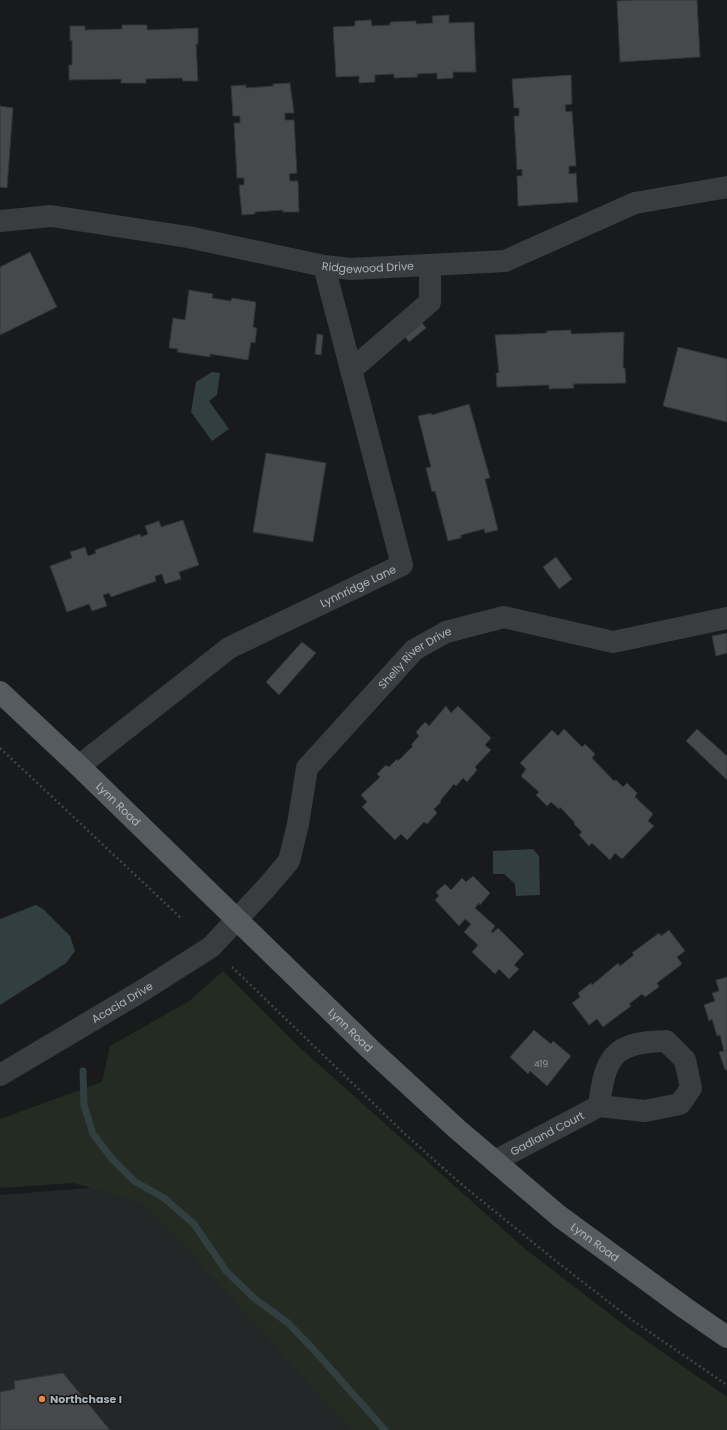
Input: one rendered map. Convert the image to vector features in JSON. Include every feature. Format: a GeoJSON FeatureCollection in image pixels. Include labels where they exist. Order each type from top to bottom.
{"type":"FeatureCollection","features":[{"type":"Feature","properties":{"kind":"main road","name":"Lynn Road"},"geometry":{"type":"LineString","coordinates":[[0,692],[79,766],[370,1049],[495,1161],[559,1216],[727,1337]]}},
{"type":"Feature","properties":{"kind":"street","name":"Ridgewood Drive"},"geometry":{"type":"LineString","coordinates":[[0,221],[51,216],[188,237],[324,266],[351,269],[505,261],[635,203],[714,188],[727,187]]}},
{"type":"Feature","properties":{"kind":"street"},"geometry":{"type":"LineString","coordinates":[[351,370],[430,302],[430,265]]}},
{"type":"Feature","properties":{"kind":"street","name":"Lynnridge Lane"},"geometry":{"type":"LineString","coordinates":[[79,766],[228,648],[402,565],[324,266]]}},
{"type":"Feature","properties":{"kind":"street","name":"Shelly River Drive"},"geometry":{"type":"LineString","coordinates":[[236,919],[267,887],[289,861],[298,824],[308,768],[414,650],[446,632],[504,617],[613,642],[727,618]]}},
{"type":"Feature","properties":{"kind":"street","name":"Acacia Drive"},"geometry":{"type":"LineString","coordinates":[[0,1075],[200,954],[211,946],[236,919]]}},
{"type":"Feature","properties":{"kind":"street","name":"Gadland Court"},"geometry":{"type":"LineString","coordinates":[[495,1161],[599,1106]]}},
{"type":"Feature","properties":{"kind":"path"},"geometry":{"type":"LineString","coordinates":[[0,748],[181,918]]}},
{"type":"Feature","properties":{"kind":"path"},"geometry":{"type":"LineString","coordinates":[[232,967],[399,1128],[460,1183],[557,1262],[632,1320],[727,1385]]}},
{"type":"Feature","properties":{"kind":"shaded area"},"geometry":{"type":"Polygon","coordinates":[[[212,372],[220,373],[217,395],[209,401],[229,429],[212,441],[191,412],[196,382],[212,372]]]}},
{"type":"Feature","properties":{"kind":"shaded area"},"geometry":{"type":"Polygon","coordinates":[[[533,849],[539,856],[540,895],[516,896],[515,884],[504,874],[493,874],[493,851],[533,849]]]}},
{"type":"Feature","properties":{"kind":"shaded area"},"geometry":{"type":"Polygon","coordinates":[[[36,905],[43,909],[70,936],[75,951],[66,963],[0,1005],[0,919],[36,905]]]}},
{"type":"Feature","properties":{"kind":"shaded area"},"geometry":{"type":"Polygon","coordinates":[[[223,971],[297,1045],[524,1248],[628,1328],[727,1397],[727,1430],[351,1430],[189,1251],[138,1201],[73,1183],[0,1188],[0,1119],[102,1082],[110,1046],[189,1001],[223,971]]]}},
{"type":"Feature","properties":{"kind":"shaded area"},"geometry":{"type":"Polygon","coordinates":[[[140,1184],[385,1430],[0,1430],[0,1195],[140,1184]]]}},
{"type":"Feature","properties":{"kind":"building"},"geometry":{"type":"Polygon","coordinates":[[[697,0],[700,57],[620,62],[617,1],[697,0]]]}},
{"type":"Feature","properties":{"kind":"building"},"geometry":{"type":"Polygon","coordinates":[[[449,15],[449,23],[474,22],[476,72],[453,72],[453,78],[437,79],[437,73],[417,74],[418,77],[394,78],[394,74],[375,75],[375,82],[359,83],[359,76],[336,77],[333,27],[355,26],[355,21],[371,20],[372,26],[390,25],[390,22],[416,21],[416,24],[433,23],[432,16],[449,15]]]}},
{"type":"Feature","properties":{"kind":"building"},"geometry":{"type":"Polygon","coordinates":[[[122,25],[147,25],[147,30],[198,28],[198,44],[196,44],[198,81],[183,81],[182,78],[146,79],[146,83],[121,83],[121,79],[69,80],[69,65],[72,65],[72,40],[70,41],[70,26],[85,26],[85,30],[122,29],[122,25]]]}},
{"type":"Feature","properties":{"kind":"building"},"geometry":{"type":"Polygon","coordinates":[[[571,75],[572,104],[565,105],[566,112],[572,111],[576,166],[569,166],[569,174],[576,173],[578,202],[518,206],[517,176],[522,176],[522,169],[517,170],[514,116],[519,116],[519,108],[514,108],[512,79],[571,75]]]}},
{"type":"Feature","properties":{"kind":"building"},"geometry":{"type":"Polygon","coordinates":[[[290,83],[294,113],[285,113],[285,120],[294,120],[297,173],[289,174],[290,181],[298,181],[299,212],[283,212],[283,210],[255,212],[255,214],[242,215],[239,185],[244,185],[244,178],[237,178],[234,123],[240,123],[240,116],[233,116],[231,86],[246,85],[246,88],[290,83]]]}},
{"type":"Feature","properties":{"kind":"building"},"geometry":{"type":"Polygon","coordinates":[[[0,106],[13,108],[7,188],[0,187],[0,106]]]}},
{"type":"Feature","properties":{"kind":"building"},"geometry":{"type":"Polygon","coordinates":[[[30,252],[57,307],[0,335],[0,267],[30,252]]]}},
{"type":"Feature","properties":{"kind":"building"},"geometry":{"type":"Polygon","coordinates":[[[189,290],[213,294],[212,298],[231,301],[232,298],[256,302],[253,327],[257,328],[255,343],[251,342],[248,360],[210,354],[210,357],[177,352],[178,349],[169,348],[173,318],[185,320],[189,290]]]}},
{"type":"Feature","properties":{"kind":"building"},"geometry":{"type":"Polygon","coordinates":[[[422,323],[426,328],[409,342],[405,337],[422,323]]]}},
{"type":"Feature","properties":{"kind":"building"},"geometry":{"type":"Polygon","coordinates":[[[571,330],[571,334],[624,332],[623,368],[625,368],[626,383],[573,384],[574,388],[549,389],[549,385],[497,387],[496,373],[499,373],[495,335],[547,333],[547,331],[571,330]]]}},
{"type":"Feature","properties":{"kind":"building"},"geometry":{"type":"Polygon","coordinates":[[[317,334],[323,335],[321,355],[315,354],[317,334]]]}},
{"type":"Feature","properties":{"kind":"building"},"geometry":{"type":"Polygon","coordinates":[[[678,347],[727,359],[727,422],[663,406],[678,347]]]}},
{"type":"Feature","properties":{"kind":"building"},"geometry":{"type":"Polygon","coordinates":[[[469,404],[490,478],[485,479],[498,530],[485,533],[484,529],[461,535],[461,538],[448,541],[435,491],[432,492],[426,468],[431,467],[418,416],[431,413],[432,415],[469,404]]]}},
{"type":"Feature","properties":{"kind":"building"},"geometry":{"type":"Polygon","coordinates":[[[266,453],[326,463],[313,542],[253,532],[266,453]]]}},
{"type":"Feature","properties":{"kind":"building"},"geometry":{"type":"Polygon","coordinates":[[[183,520],[199,565],[179,572],[181,579],[165,584],[162,574],[155,576],[156,581],[111,597],[109,593],[103,595],[107,606],[92,611],[89,604],[67,612],[50,566],[72,558],[70,552],[85,547],[88,556],[96,553],[95,550],[140,534],[141,537],[148,534],[145,526],[159,521],[161,527],[183,520]]]}},
{"type":"Feature","properties":{"kind":"building"},"geometry":{"type":"Polygon","coordinates":[[[556,557],[572,579],[559,589],[543,567],[556,557]]]}},
{"type":"Feature","properties":{"kind":"building"},"geometry":{"type":"Polygon","coordinates":[[[727,633],[727,653],[716,656],[712,636],[727,633]]]}},
{"type":"Feature","properties":{"kind":"building"},"geometry":{"type":"Polygon","coordinates":[[[302,642],[316,653],[279,695],[266,682],[302,642]]]}},
{"type":"Feature","properties":{"kind":"building"},"geometry":{"type":"Polygon","coordinates":[[[446,706],[451,713],[458,706],[491,738],[485,745],[491,750],[475,767],[477,770],[467,782],[463,778],[456,786],[454,784],[434,809],[437,813],[427,824],[424,822],[407,840],[401,834],[395,840],[362,807],[367,802],[361,795],[380,777],[377,774],[386,765],[389,767],[397,759],[398,761],[413,746],[411,745],[419,736],[416,732],[425,722],[429,726],[446,706]]]}},
{"type":"Feature","properties":{"kind":"building"},"geometry":{"type":"Polygon","coordinates":[[[564,729],[582,747],[585,744],[595,754],[592,758],[614,781],[616,780],[623,787],[627,783],[637,793],[635,797],[653,814],[648,821],[654,826],[622,859],[615,853],[610,860],[592,843],[589,846],[579,835],[582,832],[560,807],[559,809],[551,802],[547,806],[536,795],[539,792],[521,776],[526,769],[520,763],[552,730],[558,736],[564,729]]]}},
{"type":"Feature","properties":{"kind":"building"},"geometry":{"type":"Polygon","coordinates":[[[697,729],[727,756],[727,780],[686,741],[697,729]]]}},
{"type":"Feature","properties":{"kind":"building"},"geometry":{"type":"Polygon","coordinates":[[[473,876],[490,893],[480,905],[479,903],[475,908],[495,926],[491,932],[492,933],[498,928],[524,954],[514,965],[519,969],[509,979],[499,969],[495,974],[472,952],[478,945],[464,932],[471,924],[465,919],[459,926],[435,900],[439,896],[436,892],[445,884],[451,890],[462,878],[466,882],[473,876]]]}},
{"type":"Feature","properties":{"kind":"building"},"geometry":{"type":"Polygon","coordinates":[[[669,930],[685,951],[677,957],[682,964],[657,983],[659,987],[645,997],[642,994],[629,1004],[631,1006],[603,1027],[597,1019],[589,1025],[572,1003],[580,997],[578,993],[591,983],[592,985],[618,963],[620,966],[634,955],[632,953],[659,933],[661,936],[669,930]]]}},
{"type":"Feature","properties":{"kind":"building"},"geometry":{"type":"Polygon","coordinates":[[[727,977],[727,1069],[725,1070],[719,1052],[724,1051],[720,1035],[717,1036],[712,1019],[709,1021],[704,1005],[715,1001],[712,993],[719,991],[716,980],[727,977]]]}},
{"type":"Feature","properties":{"kind":"building"},"geometry":{"type":"Polygon","coordinates":[[[534,1030],[551,1044],[553,1041],[571,1056],[547,1086],[530,1071],[528,1074],[510,1057],[534,1030]]]}},
{"type":"Feature","properties":{"kind":"building","name":"Northchase I"},"geometry":{"type":"Polygon","coordinates":[[[63,1373],[110,1430],[0,1430],[0,1392],[15,1389],[14,1381],[63,1373]]]}},
{"type":"Feature","properties":{"kind":"waterway"},"geometry":{"type":"LineString","coordinates":[[83,1071],[84,1105],[93,1134],[113,1160],[134,1181],[164,1198],[194,1224],[226,1271],[254,1298],[288,1323],[385,1430]]}},
{"type":"Feature","properties":{"kind":"place","name":"Northchase I"},"geometry":{"type":"Point","coordinates":[42,1399]}}]}
